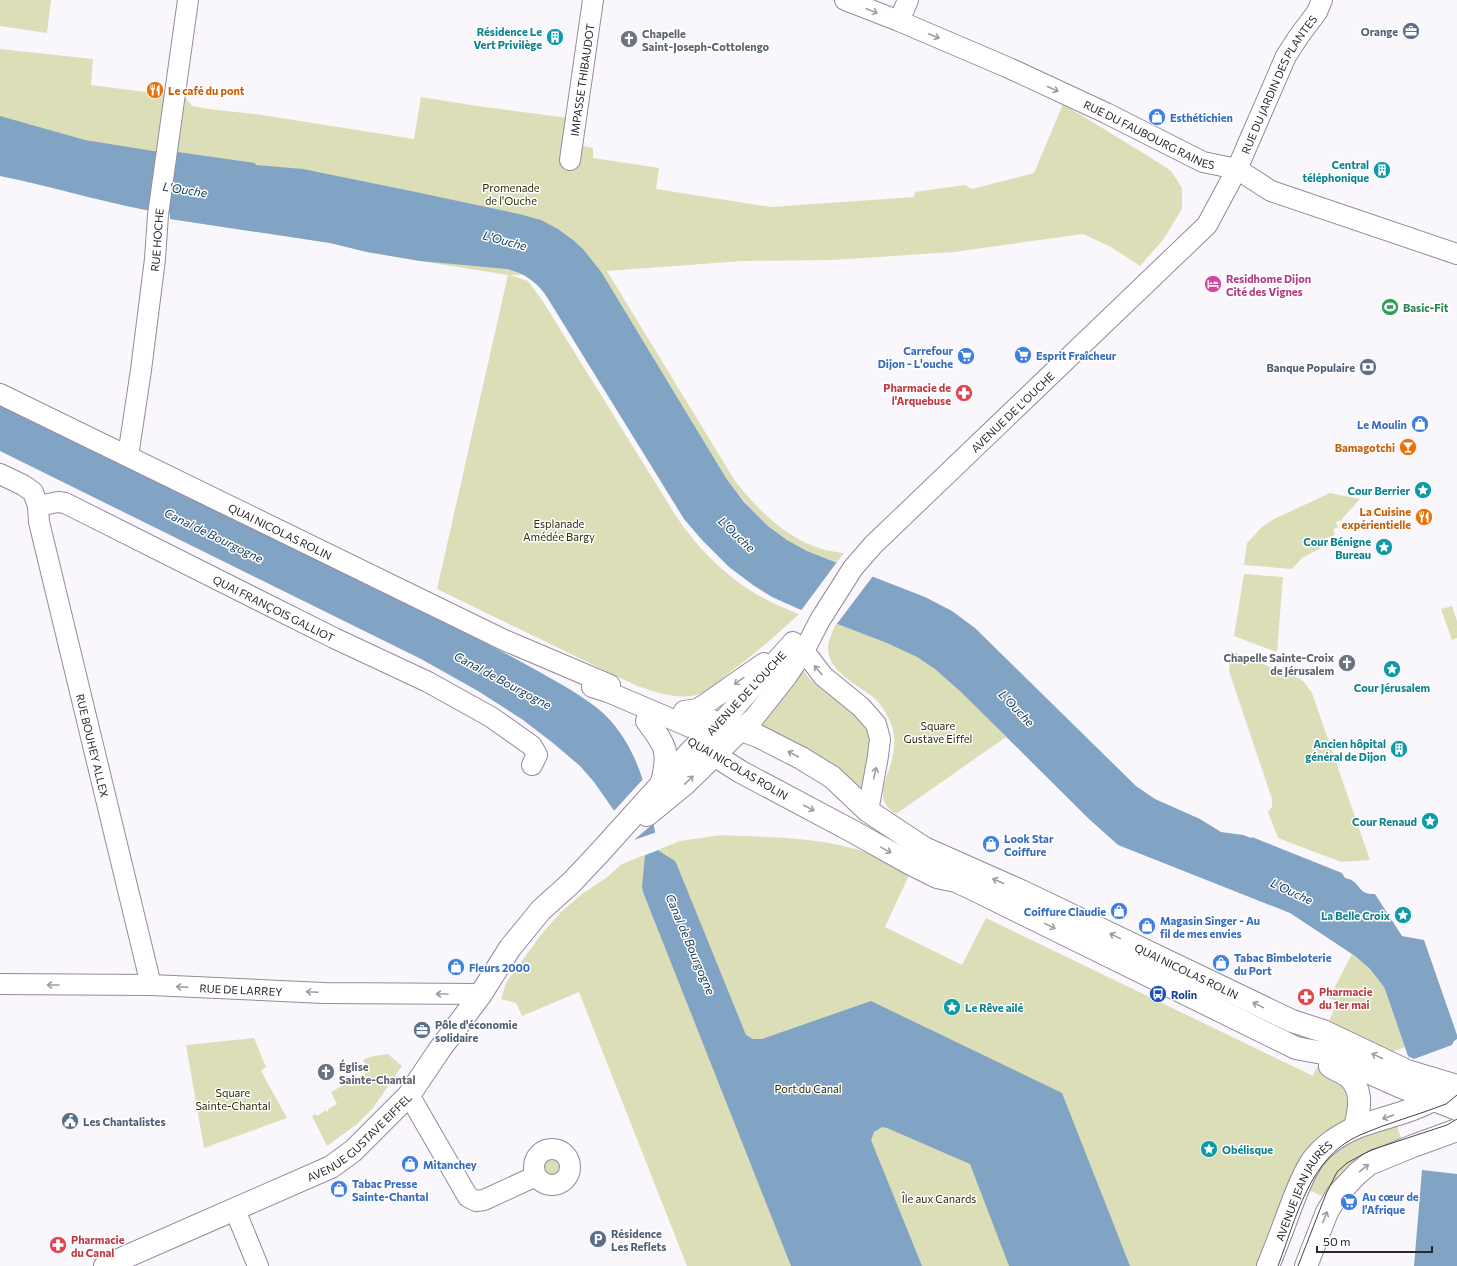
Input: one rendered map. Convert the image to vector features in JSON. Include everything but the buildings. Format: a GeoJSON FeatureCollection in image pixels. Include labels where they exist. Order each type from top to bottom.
{"type":"FeatureCollection","features":[{"type":"Feature","properties":{"kind":"main road"},"geometry":{"type":"LineString","coordinates":[[647,720],[663,743],[665,751],[665,770],[660,792]]}},
{"type":"Feature","properties":{"kind":"main road","name":"AVENUE GUSTAVE EIFFEL"},"geometry":{"type":"LineString","coordinates":[[105,1266],[332,1167],[353,1151],[409,1095],[440,1049],[481,994],[510,948],[541,910],[572,882],[660,792],[720,737]]}},
{"type":"Feature","properties":{"kind":"main road","name":"QUAI NICOLAS ROLIN"},"geometry":{"type":"LineString","coordinates":[[720,737],[751,748],[868,811],[920,857],[937,877],[956,881],[1158,968],[1236,994],[1292,1022],[1323,1031],[1421,1093]]}},
{"type":"Feature","properties":{"kind":"main road","name":"QUAI NICOLAS ROLIN"},"geometry":{"type":"LineString","coordinates":[[720,737],[741,772],[852,831],[920,857]]}},
{"type":"Feature","properties":{"kind":"main road","name":"QUAI NICOLAS ROLIN"},"geometry":{"type":"LineString","coordinates":[[1158,968],[1226,1014],[1296,1048],[1328,1054],[1421,1093],[1456,1084]]}},
{"type":"Feature","properties":{"kind":"main road"},"geometry":{"type":"LineString","coordinates":[[1226,1014],[1236,994]]}},
{"type":"Feature","properties":{"kind":"main road"},"geometry":{"type":"LineString","coordinates":[[1296,1048],[1349,1077],[1357,1087],[1360,1104],[1355,1128]]}},
{"type":"Feature","properties":{"kind":"main road","name":"AVENUE JEAN JAURÈS"},"geometry":{"type":"LineString","coordinates":[[1268,1266],[1299,1187],[1313,1160],[1325,1148],[1334,1140],[1421,1093],[1456,1084]]}},
{"type":"Feature","properties":{"kind":"main road"},"geometry":{"type":"LineString","coordinates":[[1421,1093],[1457,1109]]}},
{"type":"Feature","properties":{"kind":"main road"},"geometry":{"type":"LineString","coordinates":[[1306,1266],[1327,1212],[1337,1195],[1357,1174],[1369,1164],[1457,1130]]}},
{"type":"Feature","properties":{"kind":"street","name":"RUE HOCHE"},"geometry":{"type":"LineString","coordinates":[[128,456],[141,370],[158,215],[188,0]]}},
{"type":"Feature","properties":{"kind":"street","name":"IMPASSE THIBAUDOT"},"geometry":{"type":"LineString","coordinates":[[570,160],[592,0]]}},
{"type":"Feature","properties":{"kind":"street","name":"RUE DU FAUBOURG RAINES"},"geometry":{"type":"LineString","coordinates":[[845,0],[1016,71],[1106,113],[1203,162],[1237,169],[1271,191],[1457,254]]}},
{"type":"Feature","properties":{"kind":"street"},"geometry":{"type":"LineString","coordinates":[[898,21],[908,0]]}},
{"type":"Feature","properties":{"kind":"street","name":"RUE DU JARDIN DES PLANTES"},"geometry":{"type":"LineString","coordinates":[[1237,169],[1286,56],[1317,12],[1322,0]]}},
{"type":"Feature","properties":{"kind":"street","name":"AVENUE DE L'OUCHE"},"geometry":{"type":"LineString","coordinates":[[720,737],[758,712],[786,676],[799,646],[820,620],[853,568],[885,534],[1161,268],[1204,229],[1212,217],[1237,169]]}},
{"type":"Feature","properties":{"kind":"street","name":"QUAI NICOLAS ROLIN"},"geometry":{"type":"LineString","coordinates":[[0,394],[504,640],[562,666],[661,706],[684,711],[720,737]]}},
{"type":"Feature","properties":{"kind":"street"},"geometry":{"type":"LineString","coordinates":[[0,474],[24,485],[33,492],[38,506]]}},
{"type":"Feature","properties":{"kind":"street","name":"QUAI FRANÇOIS GALLIOT"},"geometry":{"type":"LineString","coordinates":[[38,506],[58,502],[65,503],[327,635],[428,682],[492,717],[532,746],[537,755],[532,765]]}},
{"type":"Feature","properties":{"kind":"street","name":"RUE BOUHEY ALLEX"},"geometry":{"type":"LineString","coordinates":[[38,506],[40,530],[150,985]]}},
{"type":"Feature","properties":{"kind":"street"},"geometry":{"type":"LineString","coordinates":[[799,646],[823,676],[861,707],[876,724],[880,739],[868,811]]}},
{"type":"Feature","properties":{"kind":"street","name":"AVENUE DE L'OUCHE"},"geometry":{"type":"LineString","coordinates":[[684,711],[697,709],[799,646]]}},
{"type":"Feature","properties":{"kind":"street","name":"QUAI NICOLAS ROLIN"},"geometry":{"type":"LineString","coordinates":[[562,666],[606,698],[647,720],[720,737]]}},
{"type":"Feature","properties":{"kind":"street"},"geometry":{"type":"LineString","coordinates":[[592,687],[608,692],[690,727],[720,737]]}},
{"type":"Feature","properties":{"kind":"street","name":"RUE DE LARREY"},"geometry":{"type":"LineString","coordinates":[[0,984],[150,985],[324,993],[481,994]]}},
{"type":"Feature","properties":{"kind":"street"},"geometry":{"type":"LineString","coordinates":[[409,1095],[468,1197],[476,1201],[484,1200],[536,1176]]}},
{"type":"Feature","properties":{"kind":"street"},"geometry":{"type":"LineString","coordinates":[[236,1210],[258,1266]]}},
{"type":"Feature","properties":{"kind":"green space"},"geometry":{"type":"Polygon","coordinates":[[[0,0],[51,0],[47,33],[0,26],[0,0]]]}},
{"type":"Feature","properties":{"kind":"green space","name":"Promenade de l'Ouche"},"geometry":{"type":"Polygon","coordinates":[[[0,49],[93,59],[91,85],[185,97],[192,106],[208,109],[262,115],[414,139],[421,97],[568,118],[578,145],[593,148],[593,158],[659,168],[656,189],[771,207],[914,197],[915,192],[965,185],[972,189],[1034,173],[1063,104],[1171,171],[1182,188],[1182,209],[1163,240],[1140,266],[1111,247],[1083,234],[954,252],[833,260],[742,261],[607,271],[735,481],[770,519],[783,529],[811,545],[844,553],[837,562],[805,550],[777,533],[754,512],[726,478],[602,273],[510,275],[528,281],[542,300],[676,516],[704,552],[739,583],[765,599],[799,614],[781,631],[715,685],[700,694],[681,697],[659,693],[637,686],[437,589],[508,275],[367,252],[330,243],[170,219],[170,214],[149,211],[0,176],[0,49]]]}},
{"type":"Feature","properties":{"kind":"green space"},"geometry":{"type":"Polygon","coordinates":[[[1330,493],[1360,499],[1342,520],[1336,522],[1338,528],[1333,529],[1335,535],[1327,538],[1329,544],[1302,558],[1292,569],[1244,565],[1247,543],[1262,527],[1274,519],[1330,493]]]}},
{"type":"Feature","properties":{"kind":"green space"},"geometry":{"type":"Polygon","coordinates":[[[1244,574],[1283,577],[1277,652],[1234,636],[1244,574]]]}},
{"type":"Feature","properties":{"kind":"green space"},"geometry":{"type":"Polygon","coordinates":[[[1452,606],[1457,621],[1457,638],[1452,640],[1441,609],[1452,606]]]}},
{"type":"Feature","properties":{"kind":"green space","name":"Square Gustave Eiffel"},"geometry":{"type":"Polygon","coordinates":[[[836,623],[900,648],[924,661],[954,685],[1006,737],[896,814],[889,808],[883,796],[884,784],[893,752],[894,736],[892,726],[877,700],[846,678],[834,665],[830,657],[828,646],[836,623]]]}},
{"type":"Feature","properties":{"kind":"green space"},"geometry":{"type":"Polygon","coordinates":[[[1231,651],[1300,679],[1312,693],[1370,860],[1341,862],[1278,838],[1268,812],[1272,807],[1272,799],[1229,671],[1231,651]]]}},
{"type":"Feature","properties":{"kind":"green space"},"geometry":{"type":"Polygon","coordinates":[[[803,670],[819,687],[852,711],[868,727],[871,736],[871,749],[860,790],[766,735],[760,724],[803,670]]]}},
{"type":"Feature","properties":{"kind":"green space","name":"Port du Canal"},"geometry":{"type":"Polygon","coordinates":[[[721,835],[787,838],[836,844],[859,850],[897,864],[911,871],[885,927],[962,965],[986,918],[1313,1076],[1317,1066],[1333,1074],[1347,1086],[1351,1119],[1307,1153],[1290,1178],[1256,1266],[687,1266],[579,992],[522,1016],[516,1003],[501,999],[506,983],[540,936],[561,912],[622,864],[680,841],[721,835]]]}},
{"type":"Feature","properties":{"kind":"green space"},"geometry":{"type":"Polygon","coordinates":[[[1352,954],[1370,969],[1384,987],[1405,1047],[1387,1054],[1327,1025],[1335,1008],[1336,1001],[1329,998],[1352,954]]]}},
{"type":"Feature","properties":{"kind":"green space","name":"Square Sainte-Chantal"},"geometry":{"type":"Polygon","coordinates":[[[254,1038],[266,1067],[261,1071],[287,1118],[204,1148],[186,1045],[254,1038]]]}},
{"type":"Feature","properties":{"kind":"green space"},"geometry":{"type":"Polygon","coordinates":[[[388,1054],[402,1066],[373,1108],[357,1124],[327,1146],[312,1116],[316,1114],[317,1116],[326,1110],[327,1112],[328,1109],[337,1104],[331,1092],[369,1071],[363,1060],[373,1056],[388,1054]]]}},
{"type":"Feature","properties":{"kind":"green space"},"geometry":{"type":"Polygon","coordinates":[[[1395,1120],[1403,1144],[1328,1198],[1305,1189],[1331,1150],[1395,1120]]]}},
{"type":"Feature","properties":{"kind":"green space"},"geometry":{"type":"Polygon","coordinates":[[[553,1155],[558,1156],[564,1162],[564,1172],[558,1178],[553,1179],[548,1178],[542,1172],[541,1167],[542,1162],[548,1156],[553,1155]]]}},
{"type":"Feature","properties":{"kind":"water","name":"L'Ouche"},"geometry":{"type":"Polygon","coordinates":[[[0,116],[85,140],[153,151],[178,152],[255,163],[256,165],[303,169],[519,214],[541,220],[558,229],[573,240],[583,249],[602,273],[726,478],[744,502],[768,526],[787,540],[807,551],[925,597],[952,611],[975,628],[1136,786],[1155,799],[1200,819],[1221,832],[1252,837],[1342,873],[1345,878],[1354,882],[1365,892],[1375,894],[1402,936],[1424,940],[1457,1035],[1457,1266],[1414,1266],[1422,1170],[1422,1115],[1408,1056],[1389,1001],[1384,987],[1370,969],[1355,956],[1290,913],[1118,845],[1089,819],[961,692],[935,669],[917,657],[887,643],[801,610],[772,597],[729,567],[702,540],[684,519],[545,294],[533,281],[524,275],[507,269],[420,261],[367,252],[330,243],[170,219],[170,214],[149,211],[0,176],[0,116]]]}},
{"type":"Feature","properties":{"kind":"water","name":"Canal de Bourgogne"},"geometry":{"type":"Polygon","coordinates":[[[0,403],[517,659],[568,688],[590,703],[610,720],[631,750],[644,782],[659,851],[675,861],[677,865],[746,1035],[753,1039],[762,1039],[871,1001],[1062,1093],[1130,1266],[1009,1266],[970,1164],[882,1127],[874,1132],[871,1140],[922,1266],[791,1266],[643,892],[642,887],[645,855],[594,782],[580,766],[523,720],[478,691],[421,659],[0,451],[0,403]]]}},
{"type":"Feature","properties":{"kind":"pier"},"geometry":{"type":"Polygon","coordinates":[[[837,562],[873,576],[836,625],[800,612],[837,562]]]}},
{"type":"Feature","properties":{"kind":"pier"},"geometry":{"type":"Polygon","coordinates":[[[645,777],[655,822],[634,840],[657,832],[661,849],[643,856],[613,812],[645,777]]]}},
{"type":"Feature","properties":{"kind":"pier"},"geometry":{"type":"Polygon","coordinates":[[[1457,1039],[1457,1174],[1422,1170],[1422,1115],[1408,1056],[1414,1059],[1452,1045],[1457,1039]]]}},
{"type":"Feature","properties":{"kind":"tram line"},"geometry":{"type":"LineString","coordinates":[[1278,1266],[1298,1210],[1316,1174],[1328,1158],[1343,1145],[1360,1135],[1446,1104],[1457,1095]]}},
{"type":"Feature","properties":{"kind":"tram line"},"geometry":{"type":"LineString","coordinates":[[1298,1266],[1326,1194],[1337,1172],[1347,1163],[1371,1150],[1447,1125],[1457,1119]]}},
{"type":"Feature","properties":{"kind":"place","name":"Orange"},"geometry":{"type":"Point","coordinates":[1411,31]}},
{"type":"Feature","properties":{"kind":"place","name":"Résidence Le Vert Privilège"},"geometry":{"type":"Point","coordinates":[555,37]}},
{"type":"Feature","properties":{"kind":"place","name":"Chapelle Saint-Joseph-Cottolengo"},"geometry":{"type":"Point","coordinates":[629,39]}},
{"type":"Feature","properties":{"kind":"place","name":"Le café du pont"},"geometry":{"type":"Point","coordinates":[155,90]}},
{"type":"Feature","properties":{"kind":"place","name":"Esthétichien"},"geometry":{"type":"Point","coordinates":[1157,117]}},
{"type":"Feature","properties":{"kind":"place","name":"Central téléphonique"},"geometry":{"type":"Point","coordinates":[1382,170]}},
{"type":"Feature","properties":{"kind":"place","name":"Residhome Dijon Cité des Vignes"},"geometry":{"type":"Point","coordinates":[1213,284]}},
{"type":"Feature","properties":{"kind":"place","name":"Basic-Fit"},"geometry":{"type":"Point","coordinates":[1390,307]}},
{"type":"Feature","properties":{"kind":"place","name":"Esprit Fraîcheur"},"geometry":{"type":"Point","coordinates":[1023,355]}},
{"type":"Feature","properties":{"kind":"place","name":"Carrefour Dijon - L'ouche"},"geometry":{"type":"Point","coordinates":[966,356]}},
{"type":"Feature","properties":{"kind":"place","name":"Banque Populaire"},"geometry":{"type":"Point","coordinates":[1368,367]}},
{"type":"Feature","properties":{"kind":"place","name":"Pharmacie de l'Arquebuse"},"geometry":{"type":"Point","coordinates":[964,393]}},
{"type":"Feature","properties":{"kind":"place","name":"Le Moulin"},"geometry":{"type":"Point","coordinates":[1420,424]}},
{"type":"Feature","properties":{"kind":"place","name":"Bamagotchi"},"geometry":{"type":"Point","coordinates":[1408,447]}},
{"type":"Feature","properties":{"kind":"place","name":"Cour Berrier"},"geometry":{"type":"Point","coordinates":[1423,490]}},
{"type":"Feature","properties":{"kind":"place","name":"La Cuisine expérientielle"},"geometry":{"type":"Point","coordinates":[1424,517]}},
{"type":"Feature","properties":{"kind":"place","name":"Cour Bénigne Bureau"},"geometry":{"type":"Point","coordinates":[1384,547]}},
{"type":"Feature","properties":{"kind":"place","name":"Chapelle Sainte-Croix de Jérusalem"},"geometry":{"type":"Point","coordinates":[1347,663]}},
{"type":"Feature","properties":{"kind":"place","name":"Cour Jérusalem"},"geometry":{"type":"Point","coordinates":[1392,669]}},
{"type":"Feature","properties":{"kind":"place","name":"Ancien hôpital général de Dijon"},"geometry":{"type":"Point","coordinates":[1399,749]}},
{"type":"Feature","properties":{"kind":"place","name":"Cour Renaud"},"geometry":{"type":"Point","coordinates":[1430,821]}},
{"type":"Feature","properties":{"kind":"place","name":"Look Star Coiffure"},"geometry":{"type":"Point","coordinates":[991,844]}},
{"type":"Feature","properties":{"kind":"place","name":"Coiffure Claudie"},"geometry":{"type":"Point","coordinates":[1119,911]}},
{"type":"Feature","properties":{"kind":"place","name":"La Belle Croix"},"geometry":{"type":"Point","coordinates":[1403,915]}},
{"type":"Feature","properties":{"kind":"place","name":"Magasin Singer - Au fil de mes envies"},"geometry":{"type":"Point","coordinates":[1147,926]}},
{"type":"Feature","properties":{"kind":"place","name":"Tabac Bimbeloterie du Port"},"geometry":{"type":"Point","coordinates":[1221,963]}},
{"type":"Feature","properties":{"kind":"place","name":"Fleurs 2000"},"geometry":{"type":"Point","coordinates":[456,967]}},
{"type":"Feature","properties":{"kind":"place","name":"Rolin"},"geometry":{"type":"Point","coordinates":[1158,994]}},
{"type":"Feature","properties":{"kind":"place","name":"Pharmacie du 1er mai"},"geometry":{"type":"Point","coordinates":[1306,997]}},
{"type":"Feature","properties":{"kind":"place","name":"Le Rêve ailé"},"geometry":{"type":"Point","coordinates":[952,1007]}},
{"type":"Feature","properties":{"kind":"place","name":"Pôle d'économie solidaire"},"geometry":{"type":"Point","coordinates":[422,1030]}},
{"type":"Feature","properties":{"kind":"place","name":"Église Sainte-Chantal"},"geometry":{"type":"Point","coordinates":[326,1072]}},
{"type":"Feature","properties":{"kind":"place","name":"Les Chantalistes"},"geometry":{"type":"Point","coordinates":[70,1121]}},
{"type":"Feature","properties":{"kind":"place","name":"Obélisque"},"geometry":{"type":"Point","coordinates":[1209,1149]}},
{"type":"Feature","properties":{"kind":"place","name":"Mitanchey"},"geometry":{"type":"Point","coordinates":[410,1164]}},
{"type":"Feature","properties":{"kind":"place","name":"Tabac Presse Sainte-Chantal"},"geometry":{"type":"Point","coordinates":[339,1189]}},
{"type":"Feature","properties":{"kind":"place","name":"Au cœur de l'Afrique"},"geometry":{"type":"Point","coordinates":[1349,1202]}},
{"type":"Feature","properties":{"kind":"place","name":"Résidence Les Reflets"},"geometry":{"type":"Point","coordinates":[598,1239]}},
{"type":"Feature","properties":{"kind":"place","name":"Pharmacie du Canal"},"geometry":{"type":"Point","coordinates":[58,1245]}},
{"type":"Feature","properties":{"kind":"park label","name":"Esplanade Amédée Bargy"},"geometry":{"type":"Point","coordinates":[559,529]}},
{"type":"Feature","properties":{"kind":"park label","name":"Île aux Canards"},"geometry":{"type":"Point","coordinates":[939,1198]}}]}
